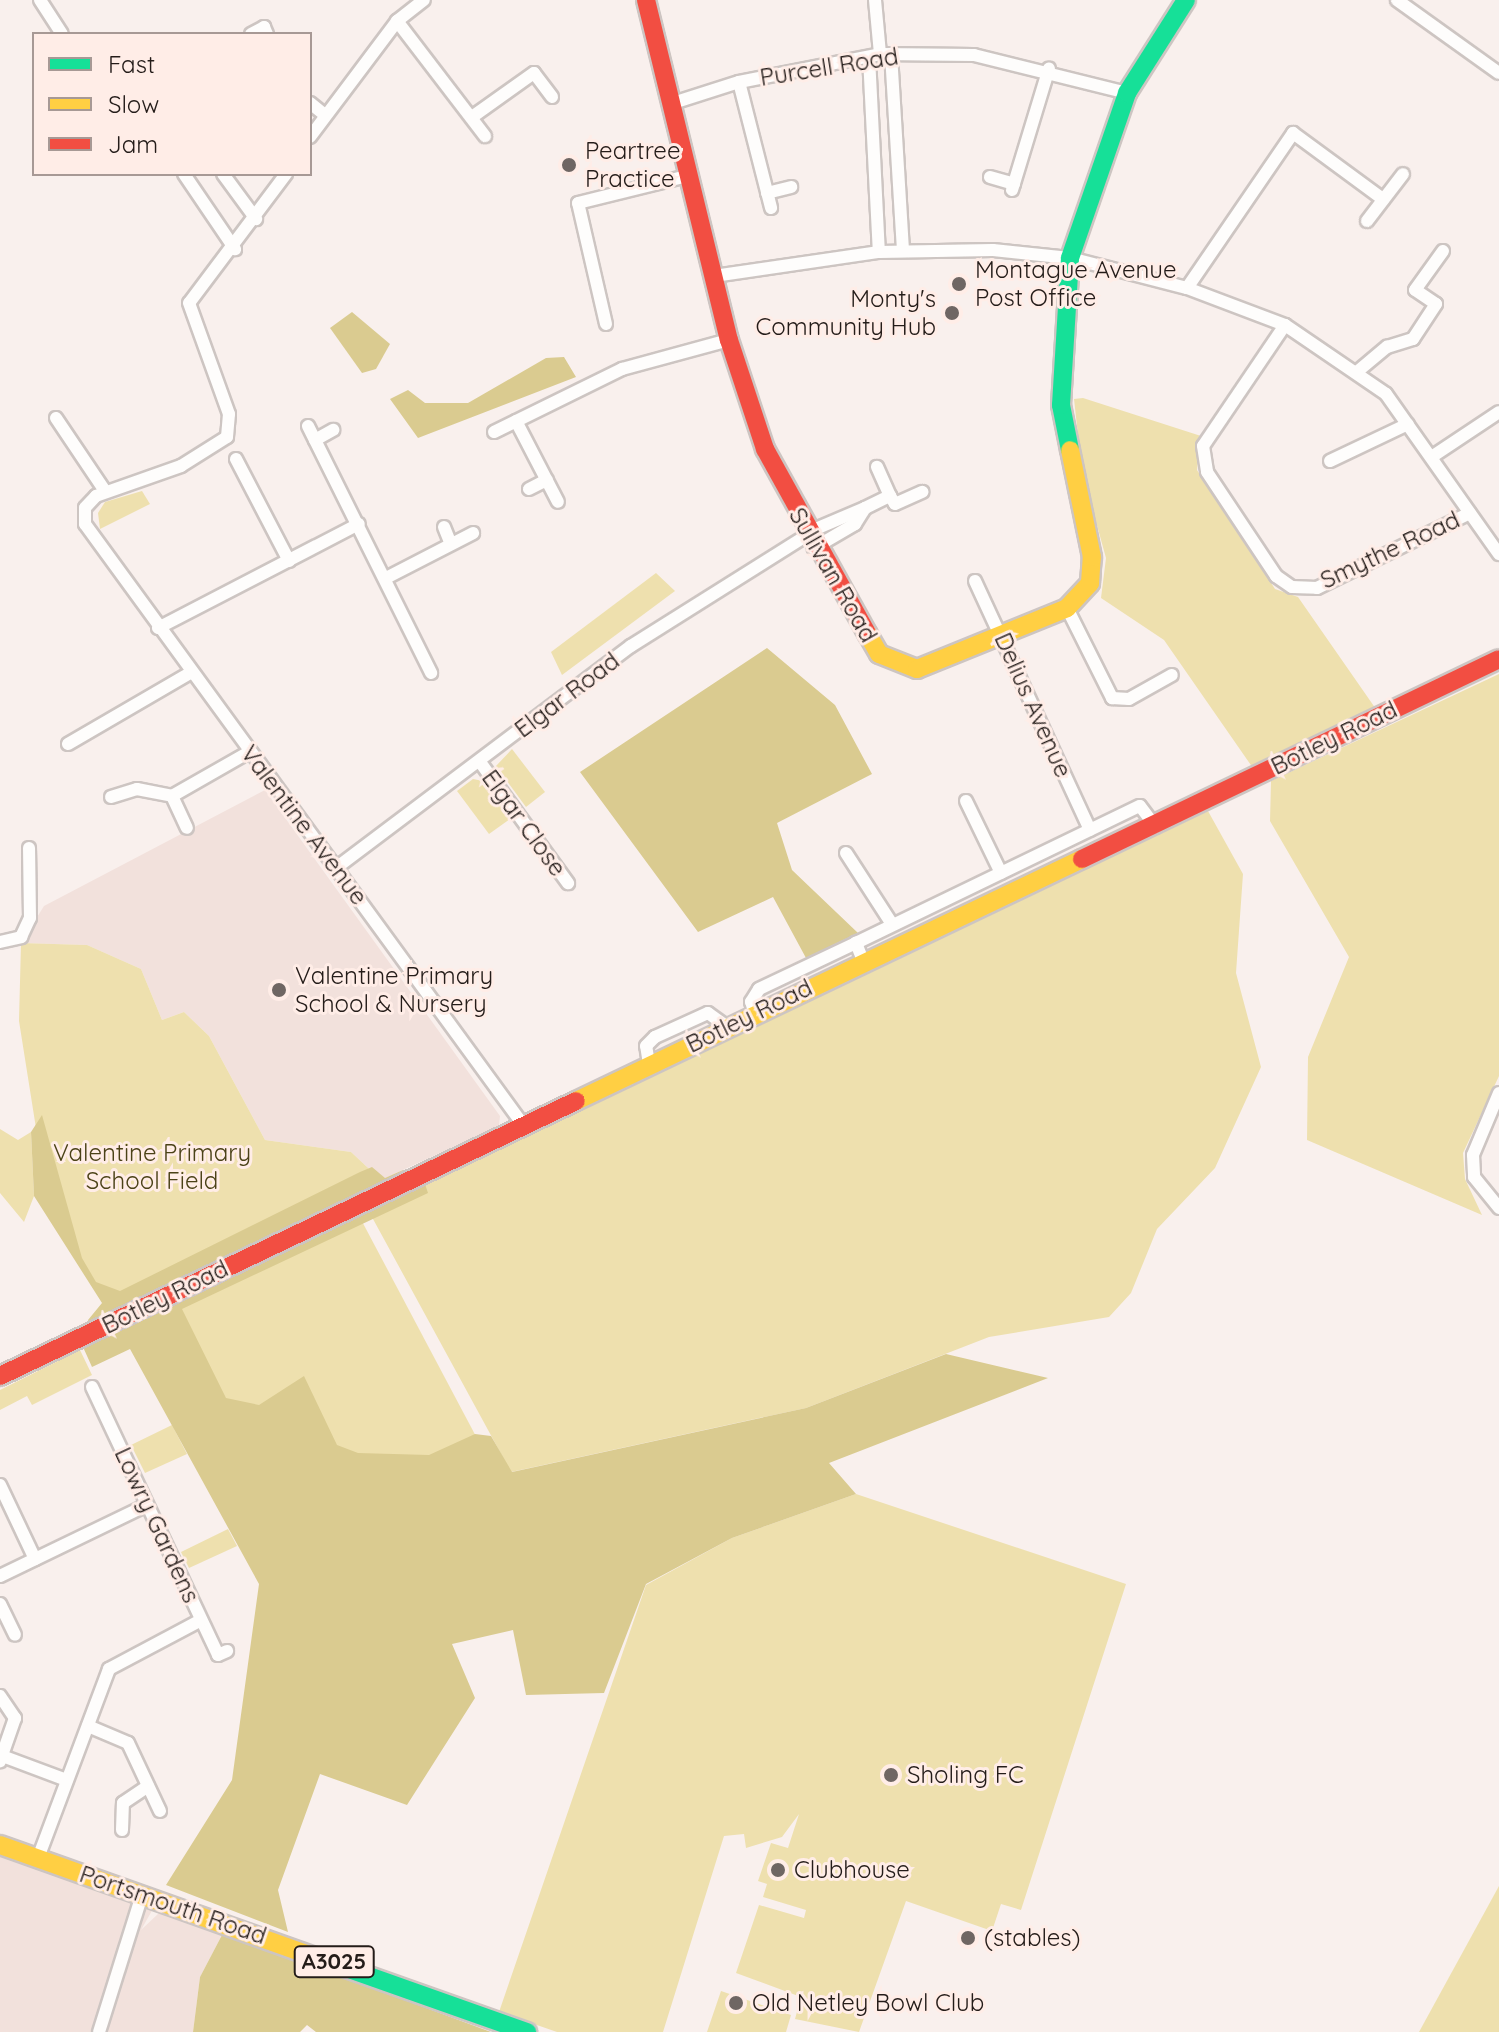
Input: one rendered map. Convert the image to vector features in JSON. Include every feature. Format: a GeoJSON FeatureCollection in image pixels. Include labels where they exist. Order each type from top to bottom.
{"type":"FeatureCollection","features":[{"type":"Feature","properties":{"kind":"main road","name":"Sullivan Road"},"geometry":{"type":"LineString","coordinates":[[646,0],[729,340],[765,449],[809,539],[890,663],[931,666],[1067,608],[1084,593],[1093,570],[1061,405],[1070,258],[1127,93],[1186,0]]}},
{"type":"Feature","properties":{"kind":"main road","name":"Botley Road"},"geometry":{"type":"LineString","coordinates":[[0,1376],[649,1064],[1156,827],[1499,659]]}},
{"type":"Feature","properties":{"kind":"main road","name":"Portsmouth Road"},"geometry":{"type":"LineString","coordinates":[[0,1845],[527,2032]]}},
{"type":"Feature","properties":{"kind":"street"},"geometry":{"type":"LineString","coordinates":[[40,0],[61,32]]}},
{"type":"Feature","properties":{"kind":"street"},"geometry":{"type":"LineString","coordinates":[[312,134],[397,21],[424,0]]}},
{"type":"Feature","properties":{"kind":"street"},"geometry":{"type":"LineString","coordinates":[[875,0],[903,251]]}},
{"type":"Feature","properties":{"kind":"street"},"geometry":{"type":"LineString","coordinates":[[1397,0],[1499,73]]}},
{"type":"Feature","properties":{"kind":"street"},"geometry":{"type":"LineString","coordinates":[[266,30],[277,18]]}},
{"type":"Feature","properties":{"kind":"street"},"geometry":{"type":"LineString","coordinates":[[397,21],[485,136]]}},
{"type":"Feature","properties":{"kind":"street"},"geometry":{"type":"LineString","coordinates":[[879,252],[880,55]]}},
{"type":"Feature","properties":{"kind":"street","name":"Purcell Road"},"geometry":{"type":"LineString","coordinates":[[673,103],[739,82],[880,55],[974,55],[1049,68],[1127,93]]}},
{"type":"Feature","properties":{"kind":"street"},"geometry":{"type":"LineString","coordinates":[[990,177],[1013,187],[1049,68]]}},
{"type":"Feature","properties":{"kind":"street"},"geometry":{"type":"LineString","coordinates":[[472,117],[534,73],[552,97]]}},
{"type":"Feature","properties":{"kind":"street"},"geometry":{"type":"LineString","coordinates":[[739,82],[771,208]]}},
{"type":"Feature","properties":{"kind":"street"},"geometry":{"type":"LineString","coordinates":[[312,105],[325,115]]}},
{"type":"Feature","properties":{"kind":"street"},"geometry":{"type":"LineString","coordinates":[[1187,288],[1293,133],[1383,199]]}},
{"type":"Feature","properties":{"kind":"street"},"geometry":{"type":"LineString","coordinates":[[1367,221],[1403,174]]}},
{"type":"Feature","properties":{"kind":"street"},"geometry":{"type":"LineString","coordinates":[[606,324],[578,203],[691,175]]}},
{"type":"Feature","properties":{"kind":"street"},"geometry":{"type":"LineString","coordinates":[[185,176],[235,249]]}},
{"type":"Feature","properties":{"kind":"street"},"geometry":{"type":"LineString","coordinates":[[224,176],[256,219]]}},
{"type":"Feature","properties":{"kind":"street"},"geometry":{"type":"LineString","coordinates":[[56,418],[105,491],[181,466],[227,437],[229,414],[188,311],[195,291],[235,249],[285,176]]}},
{"type":"Feature","properties":{"kind":"street"},"geometry":{"type":"LineString","coordinates":[[767,193],[791,187]]}},
{"type":"Feature","properties":{"kind":"street"},"geometry":{"type":"LineString","coordinates":[[714,276],[903,251],[1070,258],[1187,288],[1285,325],[1358,371],[1408,424],[1433,456],[1499,554]]}},
{"type":"Feature","properties":{"kind":"street"},"geometry":{"type":"LineString","coordinates":[[1358,371],[1387,347],[1413,339],[1436,304],[1415,290],[1443,251]]}},
{"type":"Feature","properties":{"kind":"street","name":"Smythe Road"},"geometry":{"type":"LineString","coordinates":[[1285,325],[1203,446],[1207,472],[1276,576],[1292,587],[1317,588],[1470,513]]}},
{"type":"Feature","properties":{"kind":"street"},"geometry":{"type":"LineString","coordinates":[[494,432],[622,369],[729,340]]}},
{"type":"Feature","properties":{"kind":"street"},"geometry":{"type":"LineString","coordinates":[[1433,456],[1499,412]]}},
{"type":"Feature","properties":{"kind":"street"},"geometry":{"type":"LineString","coordinates":[[516,421],[558,502]]}},
{"type":"Feature","properties":{"kind":"street"},"geometry":{"type":"LineString","coordinates":[[1330,461],[1408,424]]}},
{"type":"Feature","properties":{"kind":"street"},"geometry":{"type":"LineString","coordinates":[[308,426],[431,673]]}},
{"type":"Feature","properties":{"kind":"street"},"geometry":{"type":"LineString","coordinates":[[315,440],[333,430]]}},
{"type":"Feature","properties":{"kind":"street"},"geometry":{"type":"LineString","coordinates":[[236,459],[289,561]]}},
{"type":"Feature","properties":{"kind":"street"},"geometry":{"type":"LineString","coordinates":[[877,467],[890,496]]}},
{"type":"Feature","properties":{"kind":"street"},"geometry":{"type":"LineString","coordinates":[[529,489],[547,480]]}},
{"type":"Feature","properties":{"kind":"street","name":"Valentine Avenue"},"geometry":{"type":"LineString","coordinates":[[105,491],[85,508],[85,524],[190,673],[524,1126]]}},
{"type":"Feature","properties":{"kind":"street","name":"Elgar Road"},"geometry":{"type":"LineString","coordinates":[[336,868],[631,646],[865,508],[890,496],[895,504],[922,492]]}},
{"type":"Feature","properties":{"kind":"street"},"geometry":{"type":"LineString","coordinates":[[158,628],[359,524]]}},
{"type":"Feature","properties":{"kind":"street"},"geometry":{"type":"LineString","coordinates":[[444,527],[451,544]]}},
{"type":"Feature","properties":{"kind":"street"},"geometry":{"type":"LineString","coordinates":[[386,578],[473,533]]}},
{"type":"Feature","properties":{"kind":"street","name":"Delius Avenue"},"geometry":{"type":"LineString","coordinates":[[975,581],[1090,830]]}},
{"type":"Feature","properties":{"kind":"street"},"geometry":{"type":"LineString","coordinates":[[1067,608],[1112,698],[1129,699],[1172,675]]}},
{"type":"Feature","properties":{"kind":"street"},"geometry":{"type":"LineString","coordinates":[[68,744],[190,673]]}},
{"type":"Feature","properties":{"kind":"street"},"geometry":{"type":"LineString","coordinates":[[111,797],[137,789],[172,796],[249,752]]}},
{"type":"Feature","properties":{"kind":"street","name":"Elgar Close"},"geometry":{"type":"LineString","coordinates":[[480,762],[568,883]]}},
{"type":"Feature","properties":{"kind":"street"},"geometry":{"type":"LineString","coordinates":[[172,796],[187,828]]}},
{"type":"Feature","properties":{"kind":"street"},"geometry":{"type":"LineString","coordinates":[[966,801],[1001,873]]}},
{"type":"Feature","properties":{"kind":"street"},"geometry":{"type":"LineString","coordinates":[[755,1014],[752,994],[759,989],[1140,806],[1156,827]]}},
{"type":"Feature","properties":{"kind":"street"},"geometry":{"type":"LineString","coordinates":[[0,942],[21,937],[30,918],[29,848]]}},
{"type":"Feature","properties":{"kind":"street"},"geometry":{"type":"LineString","coordinates":[[1048,851],[1059,872]]}},
{"type":"Feature","properties":{"kind":"street"},"geometry":{"type":"LineString","coordinates":[[846,853],[892,924]]}},
{"type":"Feature","properties":{"kind":"street"},"geometry":{"type":"LineString","coordinates":[[856,943],[864,963]]}},
{"type":"Feature","properties":{"kind":"street"},"geometry":{"type":"LineString","coordinates":[[1499,1093],[1473,1155],[1474,1177],[1499,1208]]}},
{"type":"Feature","properties":{"kind":"street","name":"Lowry Gardens"},"geometry":{"type":"LineString","coordinates":[[92,1387],[218,1655],[227,1651]]}},
{"type":"Feature","properties":{"kind":"street"},"geometry":{"type":"LineString","coordinates":[[0,1485],[35,1559]]}},
{"type":"Feature","properties":{"kind":"street"},"geometry":{"type":"LineString","coordinates":[[0,1576],[147,1505]]}},
{"type":"Feature","properties":{"kind":"street"},"geometry":{"type":"LineString","coordinates":[[0,1604],[15,1635]]}},
{"type":"Feature","properties":{"kind":"street"},"geometry":{"type":"LineString","coordinates":[[38,1858],[109,1669],[201,1620]]}},
{"type":"Feature","properties":{"kind":"street"},"geometry":{"type":"LineString","coordinates":[[0,1696],[15,1718],[3,1759],[67,1780]]}},
{"type":"Feature","properties":{"kind":"street"},"geometry":{"type":"LineString","coordinates":[[88,1726],[128,1743],[160,1811]]}},
{"type":"Feature","properties":{"kind":"street"},"geometry":{"type":"LineString","coordinates":[[122,1830],[123,1803],[148,1786]]}},
{"type":"Feature","properties":{"kind":"street"},"geometry":{"type":"LineString","coordinates":[[99,2032],[142,1895]]}},
{"type":"Feature","properties":{"kind":"shaded area"},"geometry":{"type":"Polygon","coordinates":[[[352,312],[390,344],[376,369],[362,373],[330,328],[352,312]]]}},
{"type":"Feature","properties":{"kind":"shaded area"},"geometry":{"type":"Polygon","coordinates":[[[564,357],[576,377],[418,438],[390,399],[408,390],[425,403],[468,403],[546,358],[564,357]]]}},
{"type":"Feature","properties":{"kind":"shaded area"},"geometry":{"type":"Polygon","coordinates":[[[767,648],[835,705],[872,774],[777,823],[792,870],[858,933],[806,958],[773,897],[698,932],[580,772],[767,648]]]}},
{"type":"Feature","properties":{"kind":"shaded area","name":"Valentine Primary School & Nursery"},"geometry":{"type":"Polygon","coordinates":[[[265,790],[500,1116],[499,1126],[381,1180],[351,1152],[265,1140],[209,1036],[184,1012],[162,1020],[141,969],[87,945],[21,943],[44,906],[265,790]]]}},
{"type":"Feature","properties":{"kind":"shaded area"},"geometry":{"type":"Polygon","coordinates":[[[42,1115],[82,1258],[96,1282],[120,1291],[372,1167],[385,1178],[403,1170],[424,1181],[428,1193],[182,1309],[226,1398],[259,1405],[304,1376],[337,1445],[358,1453],[429,1455],[475,1434],[491,1436],[512,1472],[806,1408],[946,1354],[1048,1378],[829,1463],[856,1494],[732,1538],[646,1584],[604,1693],[526,1695],[513,1630],[452,1644],[475,1698],[407,1805],[320,1774],[278,1890],[288,1932],[166,1885],[232,1780],[259,1584],[130,1349],[92,1367],[83,1347],[93,1342],[88,1320],[102,1303],[34,1196],[31,1132],[42,1115]]]}},
{"type":"Feature","properties":{"kind":"shaded area"},"geometry":{"type":"Polygon","coordinates":[[[0,1847],[158,1900],[141,1930],[159,1913],[222,1935],[200,1977],[193,2032],[0,2032],[0,1847]]]}},
{"type":"Feature","properties":{"kind":"shaded area"},"geometry":{"type":"Polygon","coordinates":[[[222,1935],[491,2032],[316,2032],[307,2025],[300,2032],[193,2032],[200,1977],[222,1935]]]}},
{"type":"Feature","properties":{"kind":"green space"},"geometry":{"type":"Polygon","coordinates":[[[1083,398],[1201,436],[1197,470],[1275,589],[1298,597],[1378,712],[1255,771],[1164,640],[1101,598],[1106,558],[1082,471],[1074,399],[1083,398]]]}},
{"type":"Feature","properties":{"kind":"green space"},"geometry":{"type":"Polygon","coordinates":[[[142,491],[150,504],[100,529],[98,513],[105,502],[142,491]]]}},
{"type":"Feature","properties":{"kind":"green space"},"geometry":{"type":"Polygon","coordinates":[[[656,573],[675,591],[562,675],[551,652],[656,573]]]}},
{"type":"Feature","properties":{"kind":"green space"},"geometry":{"type":"Polygon","coordinates":[[[1499,674],[1499,1076],[1463,1153],[1465,1179],[1482,1215],[1307,1140],[1308,1057],[1349,957],[1270,821],[1271,781],[1499,674]]]}},
{"type":"Feature","properties":{"kind":"green space"},"geometry":{"type":"Polygon","coordinates":[[[512,749],[545,792],[526,807],[496,766],[512,749]]]}},
{"type":"Feature","properties":{"kind":"green space"},"geometry":{"type":"Polygon","coordinates":[[[473,779],[483,781],[510,819],[489,834],[457,791],[473,779]]]}},
{"type":"Feature","properties":{"kind":"green space"},"geometry":{"type":"Polygon","coordinates":[[[1208,811],[1243,874],[1236,973],[1261,1067],[1215,1168],[1157,1229],[1131,1293],[1109,1317],[989,1337],[806,1408],[511,1472],[367,1208],[1208,811]]]}},
{"type":"Feature","properties":{"kind":"green space","name":"Valentine Primary School Field"},"geometry":{"type":"Polygon","coordinates":[[[21,943],[87,945],[141,969],[162,1020],[184,1012],[209,1036],[265,1140],[351,1152],[381,1180],[106,1309],[58,1226],[45,1185],[19,1021],[21,943]]]}},
{"type":"Feature","properties":{"kind":"green space"},"geometry":{"type":"Polygon","coordinates":[[[0,1129],[18,1140],[31,1132],[34,1196],[24,1222],[0,1193],[0,1129]]]}},
{"type":"Feature","properties":{"kind":"green space"},"geometry":{"type":"Polygon","coordinates":[[[357,1212],[497,1476],[263,1534],[150,1314],[357,1212]]]}},
{"type":"Feature","properties":{"kind":"green space"},"geometry":{"type":"Polygon","coordinates":[[[80,1350],[92,1375],[32,1405],[27,1396],[0,1410],[0,1390],[80,1350]]]}},
{"type":"Feature","properties":{"kind":"green space"},"geometry":{"type":"Polygon","coordinates":[[[172,1425],[187,1454],[145,1473],[131,1445],[172,1425]]]}},
{"type":"Feature","properties":{"kind":"green space"},"geometry":{"type":"Polygon","coordinates":[[[856,1494],[1126,1584],[1021,1910],[1001,1904],[992,1931],[906,1901],[859,2032],[795,2019],[801,1997],[736,1973],[759,1905],[804,1918],[806,1910],[763,1897],[767,1884],[758,1881],[771,1843],[788,1848],[799,1814],[782,1837],[746,1848],[744,1834],[724,1836],[663,2032],[557,2032],[499,2012],[646,1585],[732,1538],[856,1494]]]}},
{"type":"Feature","properties":{"kind":"green space"},"geometry":{"type":"Polygon","coordinates":[[[228,1529],[237,1546],[189,1568],[181,1552],[228,1529]]]}},
{"type":"Feature","properties":{"kind":"green space"},"geometry":{"type":"Polygon","coordinates":[[[1499,1886],[1499,2032],[1419,2032],[1499,1886]]]}},
{"type":"Feature","properties":{"kind":"green space","name":"Old Netley Bowl Club"},"geometry":{"type":"Polygon","coordinates":[[[721,1991],[791,2015],[786,2032],[707,2032],[721,1991]]]}},
{"type":"Feature","properties":{"kind":"traffic: fast"},"geometry":{"type":"LineString","coordinates":[[1070,450],[1061,405],[1070,258],[1127,93],[1186,0]]}},
{"type":"Feature","properties":{"kind":"traffic: fast"},"geometry":{"type":"LineString","coordinates":[[318,1958],[527,2032]]}},
{"type":"Feature","properties":{"kind":"traffic: slow"},"geometry":{"type":"LineString","coordinates":[[867,633],[879,654],[917,669],[1067,608],[1090,583],[1092,557],[1070,450]]}},
{"type":"Feature","properties":{"kind":"traffic: slow"},"geometry":{"type":"LineString","coordinates":[[576,1101],[1082,859]]}},
{"type":"Feature","properties":{"kind":"traffic: slow"},"geometry":{"type":"LineString","coordinates":[[0,1845],[318,1958]]}},
{"type":"Feature","properties":{"kind":"traffic: jam"},"geometry":{"type":"LineString","coordinates":[[646,0],[729,340],[765,449],[867,633]]}},
{"type":"Feature","properties":{"kind":"traffic: jam"},"geometry":{"type":"LineString","coordinates":[[1082,859],[1499,659]]}},
{"type":"Feature","properties":{"kind":"traffic: jam"},"geometry":{"type":"LineString","coordinates":[[0,1376],[576,1101]]}},
{"type":"Feature","properties":{"kind":"place","name":"Peartree Practice"},"geometry":{"type":"Point","coordinates":[569,165]}},
{"type":"Feature","properties":{"kind":"place","name":"Montague Avenue Post Office"},"geometry":{"type":"Point","coordinates":[959,284]}},
{"type":"Feature","properties":{"kind":"place","name":"Monty's Community Hub"},"geometry":{"type":"Point","coordinates":[952,313]}},
{"type":"Feature","properties":{"kind":"place","name":"Valentine Primary School & Nursery"},"geometry":{"type":"Point","coordinates":[279,990]}},
{"type":"Feature","properties":{"kind":"place","name":"Sholing FC"},"geometry":{"type":"Point","coordinates":[891,1775]}},
{"type":"Feature","properties":{"kind":"place","name":"Clubhouse"},"geometry":{"type":"Point","coordinates":[778,1870]}},
{"type":"Feature","properties":{"kind":"place","name":"(stables)"},"geometry":{"type":"Point","coordinates":[968,1938]}},
{"type":"Feature","properties":{"kind":"place","name":"Old Netley Bowl Club"},"geometry":{"type":"Point","coordinates":[736,2003]}}]}
